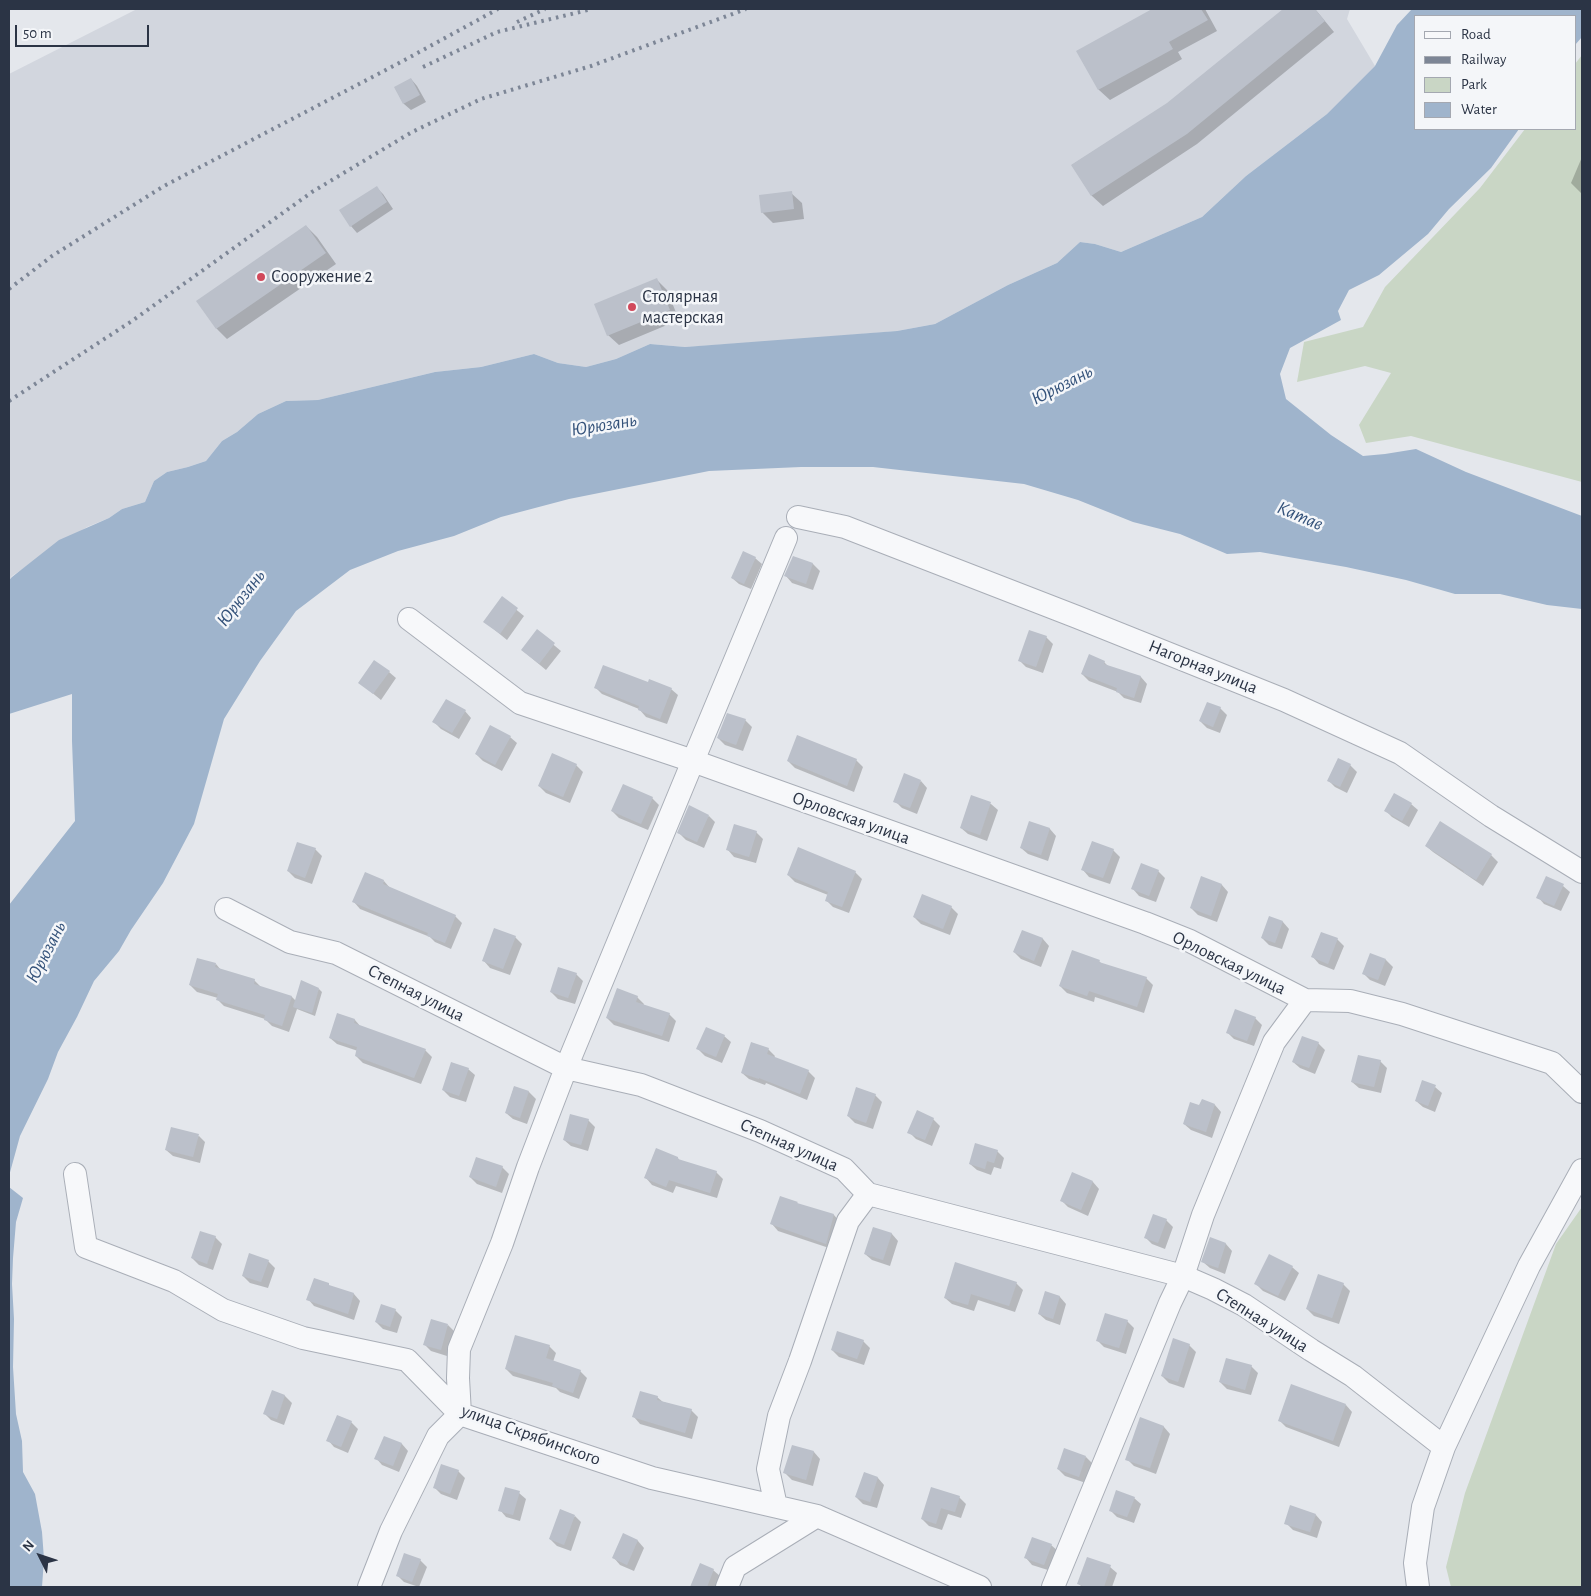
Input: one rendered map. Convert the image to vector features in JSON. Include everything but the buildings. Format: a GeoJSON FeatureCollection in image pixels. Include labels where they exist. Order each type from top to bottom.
{"type":"FeatureCollection","features":[{"type":"Feature","properties":{"kind":"street","name":"Нагорная улица"},"geometry":{"type":"LineString","coordinates":[[798,518],[845,527],[1077,616],[1284,700],[1400,753],[1491,816],[1582,872]]}},
{"type":"Feature","properties":{"kind":"street"},"geometry":{"type":"LineString","coordinates":[[369,1587],[391,1531],[438,1436],[460,1414],[458,1350],[502,1243],[566,1068],[786,538]]}},
{"type":"Feature","properties":{"kind":"street","name":"Орловская улица"},"geometry":{"type":"LineString","coordinates":[[409,619],[520,703],[692,761],[1172,934],[1190,941],[1305,1000]]}},
{"type":"Feature","properties":{"kind":"street","name":"Степная улица"},"geometry":{"type":"LineString","coordinates":[[226,909],[290,942],[336,953],[566,1068],[641,1085],[760,1130],[844,1169],[868,1194],[1183,1276],[1213,1289],[1244,1305],[1353,1376],[1444,1447]]}},
{"type":"Feature","properties":{"kind":"street"},"geometry":{"type":"LineString","coordinates":[[1053,1587],[1170,1303],[1183,1276],[1203,1215],[1274,1042],[1305,1000],[1350,1001],[1402,1014],[1552,1063],[1582,1092]]}},
{"type":"Feature","properties":{"kind":"street"},"geometry":{"type":"LineString","coordinates":[[1418,1587],[1415,1563],[1423,1507],[1444,1447],[1529,1266],[1582,1170]]}},
{"type":"Feature","properties":{"kind":"street","name":"улица Скрябинского"},"geometry":{"type":"LineString","coordinates":[[75,1174],[86,1247],[174,1281],[222,1310],[303,1338],[407,1360],[460,1414],[652,1478],[817,1516],[980,1587]]}},
{"type":"Feature","properties":{"kind":"street"},"geometry":{"type":"LineString","coordinates":[[776,1506],[768,1470],[779,1416],[848,1221],[868,1194]]}},
{"type":"Feature","properties":{"kind":"street"},"geometry":{"type":"LineString","coordinates":[[727,1587],[735,1566],[817,1516]]}},
{"type":"Feature","properties":{"kind":"shaded area"},"geometry":{"type":"Polygon","coordinates":[[[137,9],[1350,9],[1347,19],[1375,66],[1327,114],[1246,176],[1202,217],[1121,252],[1095,244],[1080,242],[1057,263],[1008,285],[935,324],[897,331],[792,340],[685,347],[650,344],[616,359],[586,367],[558,363],[534,354],[481,367],[435,372],[318,400],[286,401],[258,414],[237,432],[222,441],[206,461],[167,472],[154,481],[145,502],[122,509],[109,518],[87,527],[12,576],[9,580],[9,74],[137,9]]]}},
{"type":"Feature","properties":{"kind":"green space"},"geometry":{"type":"Polygon","coordinates":[[[1582,55],[1582,482],[1411,436],[1366,443],[1359,425],[1391,373],[1365,366],[1297,382],[1304,342],[1363,327],[1385,287],[1480,188],[1524,130],[1576,130],[1576,63],[1582,55]]]}},
{"type":"Feature","properties":{"kind":"green space"},"geometry":{"type":"Polygon","coordinates":[[[1582,1207],[1582,1587],[1451,1587],[1446,1567],[1465,1493],[1556,1244],[1582,1207]]]}},
{"type":"Feature","properties":{"kind":"water"},"geometry":{"type":"Polygon","coordinates":[[[1412,9],[1582,9],[1582,37],[1576,44],[1576,15],[1414,15],[1414,130],[1518,130],[1491,168],[1449,209],[1428,234],[1379,275],[1349,290],[1338,311],[1341,320],[1290,348],[1280,374],[1286,399],[1331,435],[1363,456],[1416,449],[1466,472],[1582,516],[1582,609],[1547,605],[1500,594],[1455,594],[1406,580],[1346,567],[1260,552],[1227,554],[1180,534],[1133,522],[1078,500],[1024,484],[873,467],[801,467],[709,471],[569,499],[501,517],[454,536],[398,551],[350,570],[296,611],[260,661],[224,719],[194,824],[163,883],[119,951],[94,981],[58,1052],[48,1079],[20,1136],[9,1176],[9,905],[75,821],[72,694],[9,714],[9,580],[12,577],[59,540],[109,518],[122,509],[145,502],[154,481],[167,472],[206,461],[222,441],[237,432],[258,414],[286,401],[318,400],[435,372],[481,367],[534,354],[558,363],[586,367],[616,359],[650,344],[685,347],[897,331],[935,324],[1008,285],[1057,263],[1080,242],[1095,244],[1121,252],[1202,217],[1246,176],[1327,114],[1375,66],[1397,25],[1412,9]]]}},
{"type":"Feature","properties":{"kind":"water"},"geometry":{"type":"Polygon","coordinates":[[[9,1187],[23,1198],[16,1222],[13,1258],[13,1367],[16,1414],[22,1441],[23,1472],[35,1494],[42,1532],[44,1559],[42,1587],[9,1587],[9,1187]]]}},
{"type":"Feature","properties":{"kind":"railway"},"geometry":{"type":"LineString","coordinates":[[9,289],[52,256],[164,186],[498,9]]}},
{"type":"Feature","properties":{"kind":"railway"},"geometry":{"type":"LineString","coordinates":[[517,22],[545,9]]}},
{"type":"Feature","properties":{"kind":"railway"},"geometry":{"type":"LineString","coordinates":[[423,67],[497,32],[592,9]]}},
{"type":"Feature","properties":{"kind":"railway"},"geometry":{"type":"LineString","coordinates":[[9,401],[132,321],[312,192],[412,132],[481,99],[591,66],[746,9]]}},
{"type":"Feature","properties":{"kind":"place","name":"Сооружение 2"},"geometry":{"type":"Point","coordinates":[261,277]}},
{"type":"Feature","properties":{"kind":"place","name":"Столярная мастерская"},"geometry":{"type":"Point","coordinates":[632,307]}},
{"type":"Feature","properties":{"kind":"water label","name":"Юрюзань"},"geometry":{"type":"Point","coordinates":[1062,385]}},
{"type":"Feature","properties":{"kind":"water label","name":"Юрюзань"},"geometry":{"type":"Point","coordinates":[604,425]}},
{"type":"Feature","properties":{"kind":"water label","name":"Катав"},"geometry":{"type":"Point","coordinates":[1300,516]}},
{"type":"Feature","properties":{"kind":"water label","name":"Юрюзань"},"geometry":{"type":"Point","coordinates":[241,598]}},
{"type":"Feature","properties":{"kind":"water label","name":"Юрюзань"},"geometry":{"type":"Point","coordinates":[46,952]}}]}
